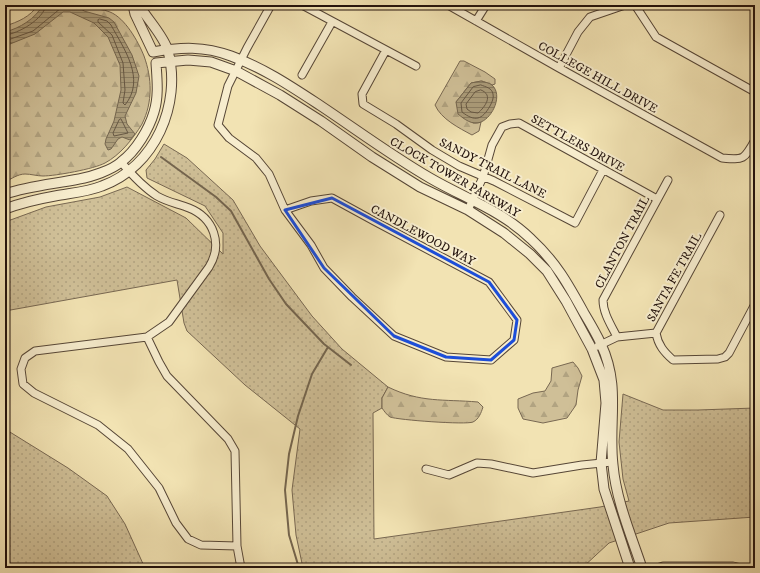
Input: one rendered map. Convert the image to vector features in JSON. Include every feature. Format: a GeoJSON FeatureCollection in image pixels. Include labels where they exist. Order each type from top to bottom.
{"type":"FeatureCollection","features":[{"type":"Feature","properties":{"kind":"street"},"geometry":{"type":"LineString","coordinates":[[5,194],[16,190],[80,179],[99,173],[121,162],[139,143],[148,128],[154,111],[158,87],[156,63],[153,52],[135,14],[133,5]]}},
{"type":"Feature","properties":{"kind":"street"},"geometry":{"type":"LineString","coordinates":[[5,209],[20,203],[83,192],[104,186],[129,172],[150,151],[160,134],[168,114],[171,88],[170,61],[168,50],[139,5]]}},
{"type":"Feature","properties":{"kind":"street"},"geometry":{"type":"LineString","coordinates":[[271,5],[228,86],[218,125],[229,138],[256,158],[269,174],[284,210]]}},
{"type":"Feature","properties":{"kind":"street"},"geometry":{"type":"LineString","coordinates":[[302,5],[416,66]]}},
{"type":"Feature","properties":{"kind":"street","name":"COLLEGE HILL DRIVE"},"geometry":{"type":"LineString","coordinates":[[448,5],[722,158],[739,159],[747,155],[755,140]]}},
{"type":"Feature","properties":{"kind":"street"},"geometry":{"type":"LineString","coordinates":[[476,21],[486,5]]}},
{"type":"Feature","properties":{"kind":"street"},"geometry":{"type":"LineString","coordinates":[[559,68],[578,32],[590,17],[625,5]]}},
{"type":"Feature","properties":{"kind":"street"},"geometry":{"type":"LineString","coordinates":[[635,5],[656,38],[755,92]]}},
{"type":"Feature","properties":{"kind":"street"},"geometry":{"type":"LineString","coordinates":[[751,5],[755,7]]}},
{"type":"Feature","properties":{"kind":"street"},"geometry":{"type":"LineString","coordinates":[[302,75],[332,22]]}},
{"type":"Feature","properties":{"kind":"street","name":"CLOCK TOWER PARKWAY"},"geometry":{"type":"LineString","coordinates":[[153,52],[195,48],[213,50],[261,68],[282,80],[379,146],[430,178],[494,210],[517,226],[555,263],[569,284],[601,344],[608,361],[612,377],[612,462],[615,483],[642,568]]}},
{"type":"Feature","properties":{"kind":"street","name":"SANDY TRAIL LANE"},"geometry":{"type":"LineString","coordinates":[[386,50],[362,94],[363,104],[396,124],[432,150],[459,166],[494,181],[574,223],[603,170]]}},
{"type":"Feature","properties":{"kind":"street","name":"CLOCK TOWER PARKWAY"},"geometry":{"type":"LineString","coordinates":[[156,63],[188,60],[211,62],[236,71],[286,99],[321,121],[372,157],[420,187],[468,210],[504,233],[530,254],[547,272],[566,301],[592,349],[604,380],[606,404],[601,463],[604,490],[630,568]]}},
{"type":"Feature","properties":{"kind":"street","name":"SETTLERS DRIVE"},"geometry":{"type":"LineString","coordinates":[[468,210],[483,177],[492,145],[502,127],[519,123],[657,199]]}},
{"type":"Feature","properties":{"kind":"street"},"geometry":{"type":"LineString","coordinates":[[121,162],[137,181],[159,197],[190,208],[200,214],[210,224],[214,235],[216,242],[215,256],[209,267],[169,322],[147,337],[35,351],[25,358],[21,369],[23,384],[34,393],[98,424],[128,449],[159,488],[176,523],[188,539],[201,546],[237,546]]}},
{"type":"Feature","properties":{"kind":"street","name":"CLANTON TRAIL"},"geometry":{"type":"LineString","coordinates":[[617,337],[606,315],[603,307],[603,300],[668,180]]}},
{"type":"Feature","properties":{"kind":"street","name":"CANDLEWOOD WAY"},"geometry":{"type":"LineString","coordinates":[[332,198],[489,282],[517,320],[514,340],[491,360],[446,357],[394,336],[352,297],[324,268],[311,246],[284,210],[310,201],[332,198]]}},
{"type":"Feature","properties":{"kind":"street","name":"SANTA FE TRAIL"},"geometry":{"type":"LineString","coordinates":[[592,349],[617,337],[656,333],[720,215]]}},
{"type":"Feature","properties":{"kind":"street"},"geometry":{"type":"LineString","coordinates":[[656,333],[657,341],[662,349],[673,360],[718,359],[729,353],[755,304]]}},
{"type":"Feature","properties":{"kind":"street"},"geometry":{"type":"LineString","coordinates":[[147,337],[159,362],[168,376],[228,439],[235,451],[237,546],[240,568]]}},
{"type":"Feature","properties":{"kind":"street"},"geometry":{"type":"LineString","coordinates":[[426,469],[449,475],[477,463],[491,464],[533,473],[612,462]]}},
{"type":"Feature","properties":{"kind":"street"},"geometry":{"type":"LineString","coordinates":[[657,568],[663,566],[733,566],[742,568]]}},
{"type":"Feature","properties":{"kind":"highlighted area"},"geometry":{"type":"Polygon","coordinates":[[[332,198],[489,282],[517,320],[514,340],[491,360],[446,357],[394,336],[324,268],[285,210],[332,198]]]}},
{"type":"Feature","properties":{"kind":"green space"},"geometry":{"type":"Polygon","coordinates":[[[38,5],[87,5],[89,8],[110,12],[121,19],[135,37],[147,64],[150,81],[150,99],[146,116],[135,135],[111,160],[84,170],[56,175],[43,176],[22,174],[5,182],[5,26],[15,23],[31,13],[38,5]]]}},
{"type":"Feature","properties":{"kind":"green space"},"geometry":{"type":"Polygon","coordinates":[[[460,61],[464,61],[495,79],[495,84],[492,85],[482,81],[471,83],[456,102],[473,123],[481,122],[479,131],[472,135],[441,115],[435,105],[460,61]]]}},
{"type":"Feature","properties":{"kind":"green space"},"geometry":{"type":"Polygon","coordinates":[[[164,144],[187,158],[233,200],[260,246],[312,316],[342,349],[388,387],[382,398],[382,408],[373,413],[374,539],[600,507],[629,501],[623,479],[619,442],[623,394],[663,410],[755,408],[755,517],[669,523],[609,543],[582,568],[303,568],[296,535],[292,490],[300,429],[245,385],[187,331],[184,323],[177,280],[5,311],[5,222],[46,207],[100,197],[127,187],[186,218],[223,254],[223,233],[205,206],[147,178],[146,170],[164,144]]]}},
{"type":"Feature","properties":{"kind":"green space"},"geometry":{"type":"Polygon","coordinates":[[[573,362],[582,376],[576,405],[567,418],[543,423],[523,419],[518,408],[518,399],[533,393],[545,391],[551,381],[552,368],[573,362]]]}},
{"type":"Feature","properties":{"kind":"green space"},"geometry":{"type":"Polygon","coordinates":[[[388,387],[411,396],[478,402],[483,407],[481,414],[477,419],[468,423],[432,422],[390,417],[382,408],[382,398],[388,387]]]}},
{"type":"Feature","properties":{"kind":"green space"},"geometry":{"type":"Polygon","coordinates":[[[5,429],[68,468],[107,496],[125,524],[144,566],[148,568],[5,568],[5,429]]]}},
{"type":"Feature","properties":{"kind":"water"},"geometry":{"type":"Polygon","coordinates":[[[43,5],[76,5],[84,11],[109,18],[114,22],[132,55],[139,76],[136,93],[125,116],[127,124],[135,134],[130,140],[122,137],[118,139],[111,149],[108,150],[105,144],[114,121],[121,90],[120,65],[108,37],[94,23],[70,12],[63,12],[35,34],[5,46],[5,32],[27,22],[36,15],[43,5]]]}},
{"type":"Feature","properties":{"kind":"water"},"geometry":{"type":"Polygon","coordinates":[[[481,81],[492,85],[497,94],[497,100],[493,111],[489,116],[481,122],[472,123],[458,114],[456,102],[471,83],[481,81]]]}},
{"type":"Feature","properties":{"kind":"waterway"},"geometry":{"type":"LineString","coordinates":[[161,157],[216,197],[231,211],[269,279],[286,304],[324,344],[351,365]]}},
{"type":"Feature","properties":{"kind":"waterway"},"geometry":{"type":"LineString","coordinates":[[299,568],[289,535],[285,490],[289,454],[298,416],[312,374],[328,347]]}}]}
